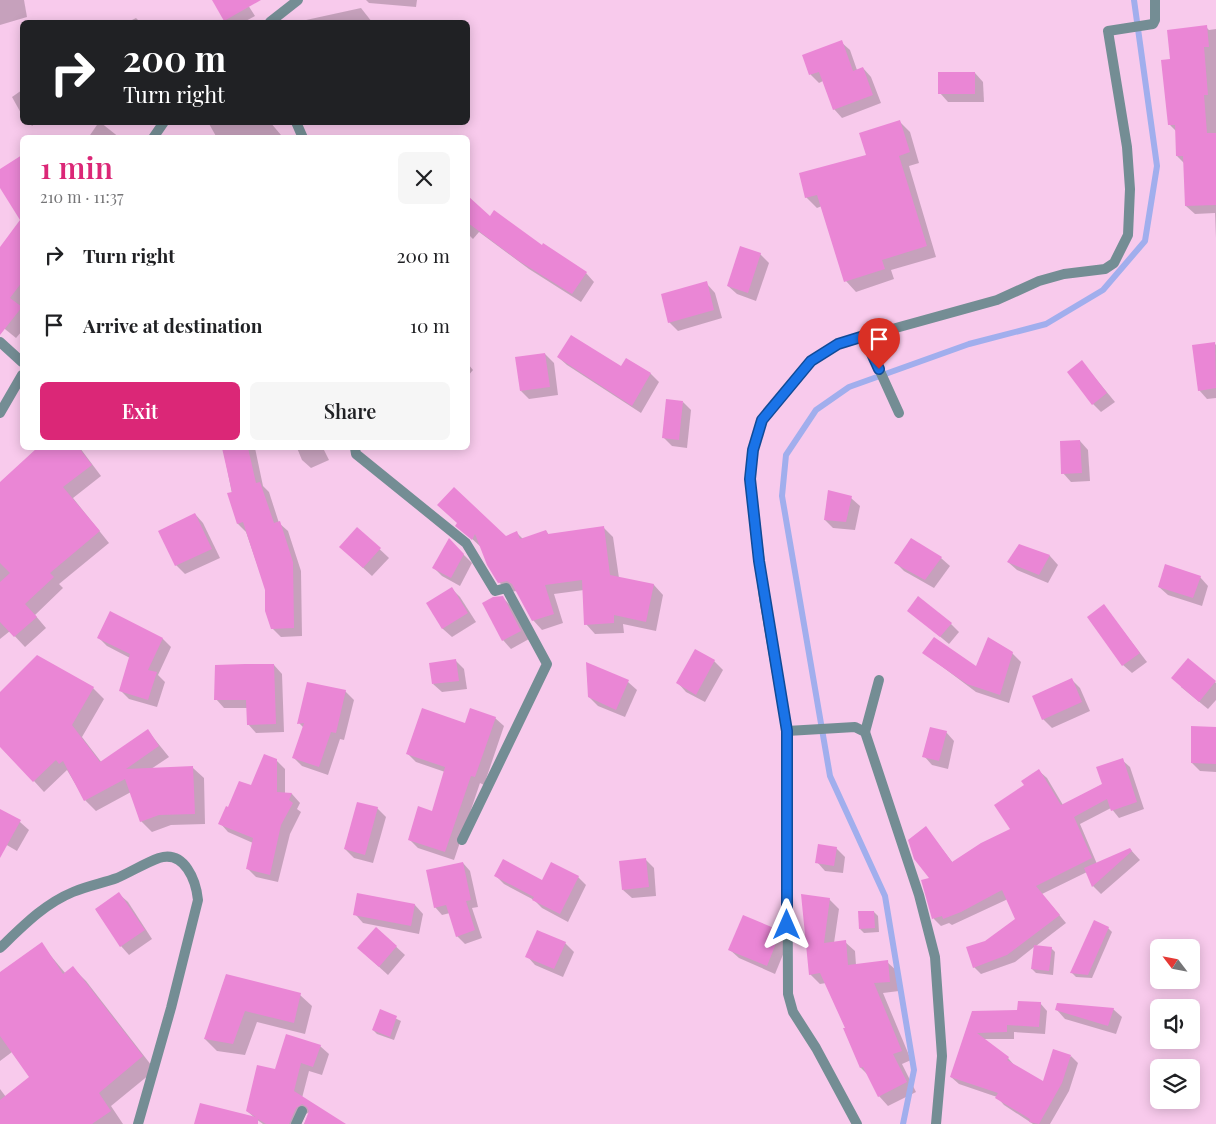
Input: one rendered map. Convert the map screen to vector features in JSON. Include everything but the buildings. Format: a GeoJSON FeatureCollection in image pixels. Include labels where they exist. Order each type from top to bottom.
{"type":"FeatureCollection","features":[{"type":"Feature","properties":{"kind":"street"},"geometry":{"type":"LineString","coordinates":[[273,20],[298,0]]}},
{"type":"Feature","properties":{"kind":"street"},"geometry":{"type":"LineString","coordinates":[[857,1124],[816,1048],[793,1012],[788,994],[787,731],[759,561],[750,479],[753,450],[762,420],[811,361],[838,344],[997,300],[1039,281],[1064,274],[1105,269],[1114,263],[1128,235],[1130,189],[1128,147],[1108,31],[1110,29],[1153,24],[1156,20],[1155,0]]}},
{"type":"Feature","properties":{"kind":"street"},"geometry":{"type":"LineString","coordinates":[[864,336],[899,413]]}},
{"type":"Feature","properties":{"kind":"street"},"geometry":{"type":"LineString","coordinates":[[0,342],[20,360]]}},
{"type":"Feature","properties":{"kind":"street"},"geometry":{"type":"LineString","coordinates":[[0,413],[20,378]]}},
{"type":"Feature","properties":{"kind":"street"},"geometry":{"type":"LineString","coordinates":[[355,450],[356,454],[466,543],[495,591],[506,588],[547,664],[462,840]]}},
{"type":"Feature","properties":{"kind":"street"},"geometry":{"type":"LineString","coordinates":[[879,680],[866,732],[919,895],[935,957],[942,1056],[936,1124]]}},
{"type":"Feature","properties":{"kind":"street"},"geometry":{"type":"LineString","coordinates":[[787,731],[805,732],[860,728],[866,732]]}},
{"type":"Feature","properties":{"kind":"street"},"geometry":{"type":"LineString","coordinates":[[0,948],[38,912],[72,892],[116,878],[161,858],[172,858],[189,869],[196,886],[198,900],[172,1008],[138,1124]]}},
{"type":"Feature","properties":{"kind":"street"},"geometry":{"type":"LineString","coordinates":[[296,1124],[302,1112]]}},
{"type":"Feature","properties":{"kind":"waterway"},"geometry":{"type":"LineString","coordinates":[[903,1124],[914,1070],[885,896],[830,776],[782,496],[786,455],[816,410],[849,387],[969,344],[1046,324],[1103,290],[1145,241],[1157,166],[1134,0]]}},
{"type":"Feature","properties":{"kind":"route"},"geometry":{"type":"LineString","coordinates":[[787,925],[787,731],[759,561],[750,479],[753,450],[762,420],[781,394],[811,361],[838,344],[864,336],[879,369]]}}]}
